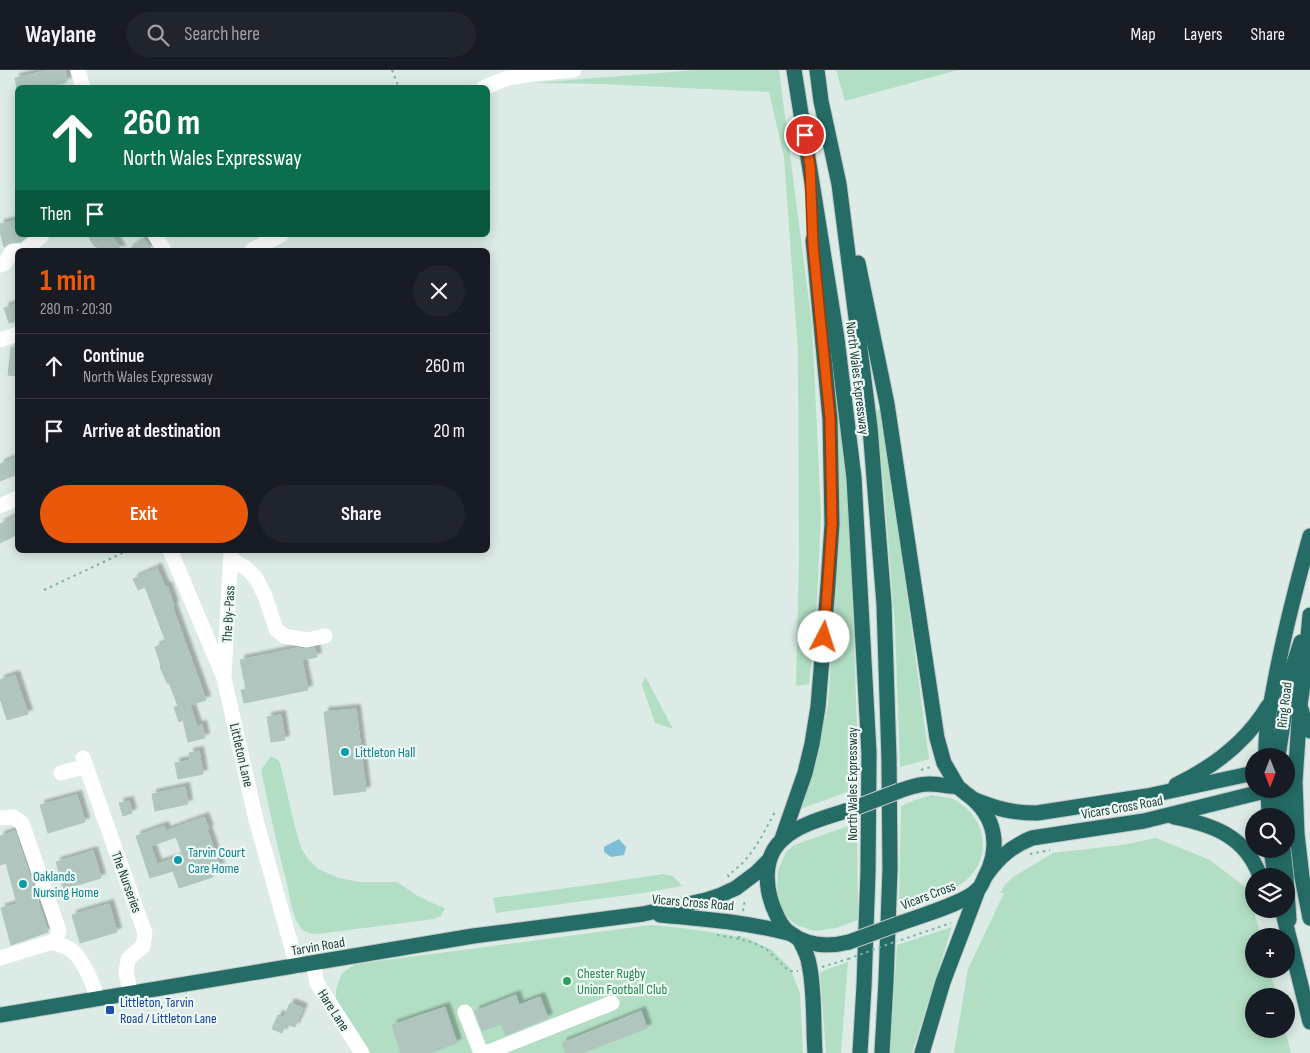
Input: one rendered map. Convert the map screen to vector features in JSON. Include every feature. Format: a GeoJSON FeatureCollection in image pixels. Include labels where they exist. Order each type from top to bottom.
{"type":"FeatureCollection","features":[{"type":"Feature","properties":{"kind":"highway","name":"North Wales Expressway"},"geometry":{"type":"LineString","coordinates":[[794,70],[838,339],[854,478],[869,763],[868,882],[860,1053]]}},
{"type":"Feature","properties":{"kind":"highway","name":"North Wales Expressway"},"geometry":{"type":"LineString","coordinates":[[817,70],[821,101],[839,184],[870,427],[884,604],[890,869],[882,1053]]}},
{"type":"Feature","properties":{"kind":"highway"},"geometry":{"type":"LineString","coordinates":[[782,839],[805,773],[812,744],[818,697],[832,524],[830,418],[813,245],[810,166]]}},
{"type":"Feature","properties":{"kind":"highway"},"geometry":{"type":"LineString","coordinates":[[839,184],[887,404],[937,738],[944,763],[958,787],[982,807],[992,827],[994,838],[993,860],[978,890],[943,982],[922,1053]]}},
{"type":"Feature","properties":{"kind":"highway","name":"Ring Road"},"geometry":{"type":"LineString","coordinates":[[1266,748],[1271,702],[1284,632],[1310,536]]}},
{"type":"Feature","properties":{"kind":"highway"},"geometry":{"type":"LineString","coordinates":[[1279,748],[1292,672],[1310,614]]}},
{"type":"Feature","properties":{"kind":"highway","name":"Ring Road"},"geometry":{"type":"LineString","coordinates":[[1297,762],[1300,705],[1310,614]]}},
{"type":"Feature","properties":{"kind":"highway"},"geometry":{"type":"LineString","coordinates":[[1147,796],[1189,779],[1220,759],[1254,726],[1271,702]]}},
{"type":"Feature","properties":{"kind":"highway"},"geometry":{"type":"LineString","coordinates":[[1300,705],[1310,732]]}},
{"type":"Feature","properties":{"kind":"highway","name":"Vicars Cross Road"},"geometry":{"type":"LineString","coordinates":[[975,800],[1001,810],[1037,813],[1147,796],[1245,775]]}},
{"type":"Feature","properties":{"kind":"highway"},"geometry":{"type":"LineString","coordinates":[[1295,782],[1310,778]]}},
{"type":"Feature","properties":{"kind":"highway"},"geometry":{"type":"LineString","coordinates":[[815,1053],[809,963],[805,950],[781,923],[770,901],[767,875],[769,860],[773,850],[782,839],[792,832],[899,791],[921,784],[933,783],[958,787]]}},
{"type":"Feature","properties":{"kind":"highway","name":"Vicars Cross Road"},"geometry":{"type":"LineString","coordinates":[[987,874],[996,862],[1016,845],[1032,838],[1144,821],[1245,796]]}},
{"type":"Feature","properties":{"kind":"highway"},"geometry":{"type":"LineString","coordinates":[[1291,798],[1310,918]]}},
{"type":"Feature","properties":{"kind":"highway"},"geometry":{"type":"LineString","coordinates":[[1169,816],[1207,825],[1230,836],[1249,854],[1256,868]]}},
{"type":"Feature","properties":{"kind":"highway"},"geometry":{"type":"LineString","coordinates":[[1302,877],[1310,848]]}},
{"type":"Feature","properties":{"kind":"highway","name":"Vicars Cross Road"},"geometry":{"type":"LineString","coordinates":[[643,914],[721,895],[736,888],[756,873],[769,860]]}},
{"type":"Feature","properties":{"kind":"highway","name":"Vicars Cross"},"geometry":{"type":"LineString","coordinates":[[794,936],[811,943],[830,945],[849,942],[958,902],[978,890]]}},
{"type":"Feature","properties":{"kind":"highway","name":"Tarvin Road"},"geometry":{"type":"LineString","coordinates":[[0,1015],[394,948],[643,914]]}},
{"type":"Feature","properties":{"kind":"highway","name":"Vicars Cross Road"},"geometry":{"type":"LineString","coordinates":[[643,914],[724,920],[759,926],[794,936]]}},
{"type":"Feature","properties":{"kind":"highway"},"geometry":{"type":"LineString","coordinates":[[1295,967],[1310,1022]]}},
{"type":"Feature","properties":{"kind":"street"},"geometry":{"type":"LineString","coordinates":[[78,70],[82,85]]}},
{"type":"Feature","properties":{"kind":"street"},"geometry":{"type":"LineString","coordinates":[[490,85],[508,78],[574,70]]}},
{"type":"Feature","properties":{"kind":"street"},"geometry":{"type":"LineString","coordinates":[[28,248],[40,237]]}},
{"type":"Feature","properties":{"kind":"street"},"geometry":{"type":"LineString","coordinates":[[156,237],[163,248]]}},
{"type":"Feature","properties":{"kind":"street"},"geometry":{"type":"LineString","coordinates":[[256,248],[276,237]]}},
{"type":"Feature","properties":{"kind":"street"},"geometry":{"type":"LineString","coordinates":[[0,266],[5,263],[12,252],[15,252]]}},
{"type":"Feature","properties":{"kind":"street"},"geometry":{"type":"LineString","coordinates":[[1,338],[15,335]]}},
{"type":"Feature","properties":{"kind":"street"},"geometry":{"type":"LineString","coordinates":[[0,506],[15,499]]}},
{"type":"Feature","properties":{"kind":"street","name":"Littleton Lane"},"geometry":{"type":"LineString","coordinates":[[171,553],[224,678],[256,820],[297,966]]}},
{"type":"Feature","properties":{"kind":"street"},"geometry":{"type":"LineString","coordinates":[[231,554],[256,578],[265,596],[276,629],[284,636],[307,640],[325,636]]}},
{"type":"Feature","properties":{"kind":"street","name":"The By-Pass"},"geometry":{"type":"LineString","coordinates":[[224,678],[231,554]]}},
{"type":"Feature","properties":{"kind":"street","name":"The Nurseries"},"geometry":{"type":"LineString","coordinates":[[61,773],[84,762],[145,933],[143,946],[128,959],[126,973],[131,994]]}},
{"type":"Feature","properties":{"kind":"street"},"geometry":{"type":"LineString","coordinates":[[0,818],[13,817],[22,823],[59,934],[52,942],[0,958]]}},
{"type":"Feature","properties":{"kind":"street"},"geometry":{"type":"LineString","coordinates":[[52,942],[71,950],[85,966],[97,999]]}},
{"type":"Feature","properties":{"kind":"street","name":"Hare Lane"},"geometry":{"type":"LineString","coordinates":[[313,963],[317,983],[362,1053]]}},
{"type":"Feature","properties":{"kind":"street"},"geometry":{"type":"LineString","coordinates":[[486,1053],[612,1003]]}},
{"type":"Feature","properties":{"kind":"street"},"geometry":{"type":"LineString","coordinates":[[465,1012],[481,1053]]}},
{"type":"Feature","properties":{"kind":"path"},"geometry":{"type":"LineString","coordinates":[[392,70],[398,85]]}},
{"type":"Feature","properties":{"kind":"path"},"geometry":{"type":"LineString","coordinates":[[44,590],[123,553]]}},
{"type":"Feature","properties":{"kind":"path"},"geometry":{"type":"LineString","coordinates":[[922,770],[944,763]]}},
{"type":"Feature","properties":{"kind":"path"},"geometry":{"type":"LineString","coordinates":[[848,958],[954,921],[964,926]]}},
{"type":"Feature","properties":{"kind":"green space"},"geometry":{"type":"Polygon","coordinates":[[[696,70],[779,70],[812,324],[821,515],[816,621],[809,684],[796,686],[799,557],[798,352],[784,157],[769,92],[602,84],[533,83],[696,70]]]}},
{"type":"Feature","properties":{"kind":"green space"},"geometry":{"type":"Polygon","coordinates":[[[836,70],[958,70],[845,101],[836,70]]]}},
{"type":"Feature","properties":{"kind":"green space"},"geometry":{"type":"Polygon","coordinates":[[[833,399],[838,401],[845,464],[851,554],[859,783],[850,787],[850,791],[800,809],[828,706],[837,576],[838,454],[833,399]]]}},
{"type":"Feature","properties":{"kind":"green space"},"geometry":{"type":"Polygon","coordinates":[[[882,409],[929,759],[900,767],[895,627],[884,488],[875,410],[882,409]]]}},
{"type":"Feature","properties":{"kind":"green space"},"geometry":{"type":"Polygon","coordinates":[[[645,676],[673,729],[655,723],[642,685],[645,676]]]}},
{"type":"Feature","properties":{"kind":"green space"},"geometry":{"type":"Polygon","coordinates":[[[271,756],[280,763],[301,848],[318,869],[339,878],[359,882],[397,882],[416,895],[445,908],[441,916],[434,919],[318,934],[303,930],[295,918],[292,907],[261,770],[271,756]]]}},
{"type":"Feature","properties":{"kind":"green space"},"geometry":{"type":"Polygon","coordinates":[[[932,795],[955,800],[966,807],[974,817],[982,838],[983,850],[980,861],[974,872],[959,885],[899,905],[901,806],[932,795]]]}},
{"type":"Feature","properties":{"kind":"green space"},"geometry":{"type":"Polygon","coordinates":[[[857,823],[858,920],[836,928],[815,931],[796,925],[783,913],[778,899],[778,870],[786,852],[794,845],[857,823]]]}},
{"type":"Feature","properties":{"kind":"green space"},"geometry":{"type":"Polygon","coordinates":[[[1156,838],[1210,860],[1245,887],[1245,918],[1256,918],[1259,928],[1245,928],[1245,978],[1272,978],[1275,988],[1245,988],[1245,1038],[1287,1038],[1291,1053],[954,1053],[968,969],[1004,893],[1000,893],[1005,885],[1013,877],[1053,853],[1122,845],[1156,838]]]}},
{"type":"Feature","properties":{"kind":"green space"},"geometry":{"type":"Polygon","coordinates":[[[663,874],[673,876],[682,886],[496,913],[493,898],[604,883],[663,874]]]}},
{"type":"Feature","properties":{"kind":"green space","name":"Chester Rugby Union Football Club"},"geometry":{"type":"Polygon","coordinates":[[[651,925],[747,938],[772,950],[790,968],[800,993],[803,1053],[368,1053],[336,1004],[336,989],[342,973],[356,964],[651,925]]]}},
{"type":"Feature","properties":{"kind":"green space"},"geometry":{"type":"Polygon","coordinates":[[[952,927],[912,1053],[890,1053],[897,945],[952,927]]]}},
{"type":"Feature","properties":{"kind":"green space"},"geometry":{"type":"Polygon","coordinates":[[[848,962],[841,1053],[826,1053],[820,972],[848,962]]]}},
{"type":"Feature","properties":{"kind":"water"},"geometry":{"type":"Polygon","coordinates":[[[619,839],[626,847],[624,855],[611,857],[604,852],[604,847],[619,839]]]}},
{"type":"Feature","properties":{"kind":"building"},"geometry":{"type":"Polygon","coordinates":[[[49,70],[65,70],[67,82],[59,85],[16,85],[15,78],[49,70]]]}},
{"type":"Feature","properties":{"kind":"building"},"geometry":{"type":"Polygon","coordinates":[[[15,221],[15,237],[26,237],[21,242],[10,243],[4,247],[0,224],[15,221]]]}},
{"type":"Feature","properties":{"kind":"building"},"geometry":{"type":"Polygon","coordinates":[[[113,237],[120,248],[98,248],[89,238],[113,237]]]}},
{"type":"Feature","properties":{"kind":"building"},"geometry":{"type":"Polygon","coordinates":[[[144,239],[151,248],[131,248],[144,239]]]}},
{"type":"Feature","properties":{"kind":"building"},"geometry":{"type":"Polygon","coordinates":[[[15,304],[15,322],[9,323],[4,308],[15,304]]]}},
{"type":"Feature","properties":{"kind":"building"},"geometry":{"type":"Polygon","coordinates":[[[11,347],[15,348],[15,376],[8,375],[11,347]]]}},
{"type":"Feature","properties":{"kind":"building"},"geometry":{"type":"Polygon","coordinates":[[[15,458],[15,475],[0,481],[0,464],[15,458]]]}},
{"type":"Feature","properties":{"kind":"building"},"geometry":{"type":"Polygon","coordinates":[[[15,516],[15,536],[0,543],[0,524],[15,516]]]}},
{"type":"Feature","properties":{"kind":"building"},"geometry":{"type":"Polygon","coordinates":[[[157,568],[165,587],[167,586],[174,606],[172,606],[206,700],[190,705],[197,726],[202,725],[205,738],[188,742],[183,720],[179,722],[174,707],[178,706],[160,667],[155,647],[166,642],[145,587],[138,590],[133,579],[157,568]]]}},
{"type":"Feature","properties":{"kind":"building"},"geometry":{"type":"Polygon","coordinates":[[[297,648],[315,648],[317,657],[302,660],[308,690],[244,703],[241,690],[246,689],[240,660],[297,648]]]}},
{"type":"Feature","properties":{"kind":"building"},"geometry":{"type":"Polygon","coordinates":[[[15,675],[28,714],[7,720],[0,698],[0,680],[15,675]]]}},
{"type":"Feature","properties":{"kind":"building","name":"Littleton Hall"},"geometry":{"type":"Polygon","coordinates":[[[356,709],[366,791],[334,795],[324,712],[356,709]]]}},
{"type":"Feature","properties":{"kind":"building"},"geometry":{"type":"Polygon","coordinates":[[[281,715],[285,740],[271,742],[267,717],[281,715]]]}},
{"type":"Feature","properties":{"kind":"building"},"geometry":{"type":"Polygon","coordinates":[[[199,751],[203,774],[178,779],[175,763],[190,760],[189,753],[199,751]]]}},
{"type":"Feature","properties":{"kind":"building"},"geometry":{"type":"Polygon","coordinates":[[[185,787],[188,804],[155,811],[152,794],[185,787]]]}},
{"type":"Feature","properties":{"kind":"building"},"geometry":{"type":"Polygon","coordinates":[[[77,795],[85,822],[48,833],[40,805],[77,795]]]}},
{"type":"Feature","properties":{"kind":"building"},"geometry":{"type":"Polygon","coordinates":[[[129,801],[132,813],[123,816],[119,803],[129,801]]]}},
{"type":"Feature","properties":{"kind":"building"},"geometry":{"type":"Polygon","coordinates":[[[204,817],[220,867],[210,870],[213,877],[179,888],[173,871],[150,878],[136,836],[164,826],[166,831],[204,817]],[[176,837],[151,846],[157,864],[183,856],[176,837]]]}},
{"type":"Feature","properties":{"kind":"building","name":"Oaklands Nursing Home"},"geometry":{"type":"Polygon","coordinates":[[[15,831],[48,932],[11,945],[1,908],[17,904],[6,863],[0,865],[0,836],[15,831]]]}},
{"type":"Feature","properties":{"kind":"building"},"geometry":{"type":"Polygon","coordinates":[[[93,851],[101,878],[64,889],[56,862],[93,851]]]}},
{"type":"Feature","properties":{"kind":"building"},"geometry":{"type":"Polygon","coordinates":[[[109,904],[117,932],[80,943],[72,915],[109,904]]]}},
{"type":"Feature","properties":{"kind":"building"},"geometry":{"type":"Polygon","coordinates":[[[516,995],[519,1005],[540,997],[548,1018],[506,1035],[501,1024],[482,1031],[475,1011],[516,995]]]}},
{"type":"Feature","properties":{"kind":"building"},"geometry":{"type":"Polygon","coordinates":[[[290,1003],[303,1008],[295,1027],[286,1024],[282,1033],[272,1029],[278,1015],[284,1017],[290,1003]]]}},
{"type":"Feature","properties":{"kind":"building"},"geometry":{"type":"Polygon","coordinates":[[[445,1007],[457,1043],[429,1053],[401,1053],[392,1025],[445,1007]]]}},
{"type":"Feature","properties":{"kind":"building"},"geometry":{"type":"Polygon","coordinates":[[[641,1011],[647,1028],[582,1053],[566,1053],[562,1043],[641,1011]]]}},
{"type":"Feature","properties":{"kind":"place","name":"Littleton Hall"},"geometry":{"type":"Point","coordinates":[345,752]}},
{"type":"Feature","properties":{"kind":"place","name":"Tarvin Court Care Home"},"geometry":{"type":"Point","coordinates":[178,860]}},
{"type":"Feature","properties":{"kind":"place","name":"Oaklands Nursing Home"},"geometry":{"type":"Point","coordinates":[23,884]}},
{"type":"Feature","properties":{"kind":"place","name":"Chester Rugby Union Football Club"},"geometry":{"type":"Point","coordinates":[567,981]}},
{"type":"Feature","properties":{"kind":"place","name":"Littleton, Tarvin Road / Littleton Lane"},"geometry":{"type":"Point","coordinates":[110,1010]}},
{"type":"Feature","properties":{"kind":"route"},"geometry":{"type":"LineString","coordinates":[[805,135],[810,166],[813,245],[830,418],[832,524],[824,637]]}}]}
